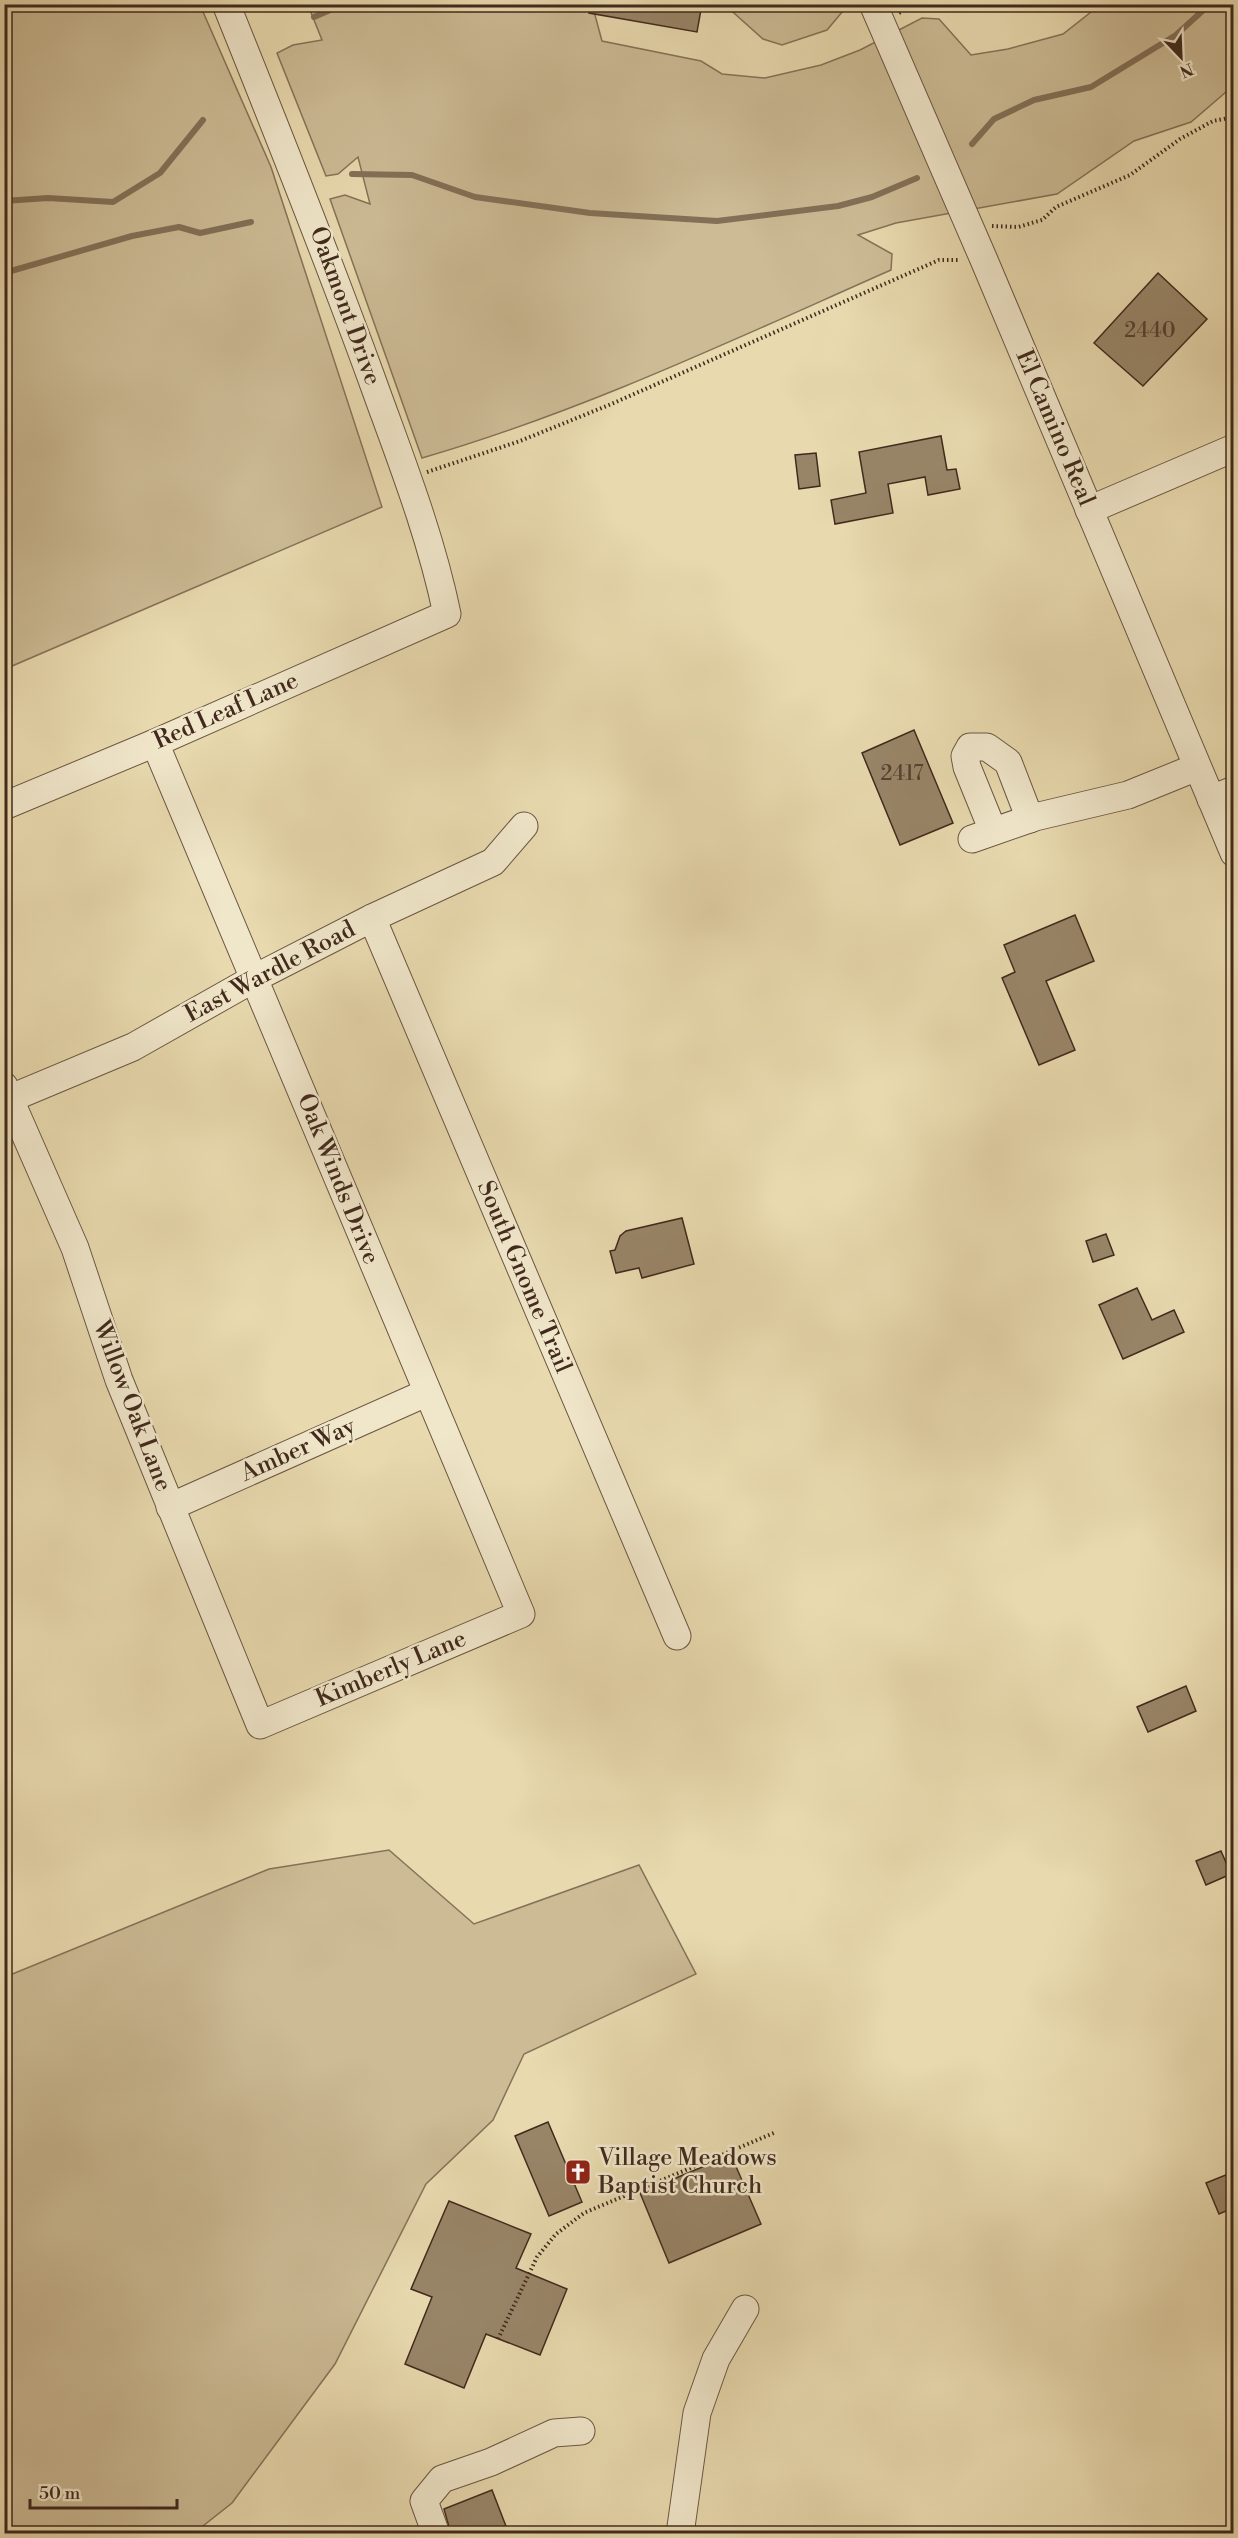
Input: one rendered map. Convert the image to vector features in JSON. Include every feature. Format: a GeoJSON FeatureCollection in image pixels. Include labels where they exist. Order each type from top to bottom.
{"type":"FeatureCollection","features":[{"type":"Feature","properties":{"kind":"street","name":"Oakmont Drive"},"geometry":{"type":"LineString","coordinates":[[226,4],[310,211],[408,478],[438,568],[447,614]]}},
{"type":"Feature","properties":{"kind":"street","name":"El Camino Real"},"geometry":{"type":"LineString","coordinates":[[873,4],[984,260],[1197,767],[1222,794],[1233,853]]}},
{"type":"Feature","properties":{"kind":"street"},"geometry":{"type":"LineString","coordinates":[[1089,510],[1233,448]]}},
{"type":"Feature","properties":{"kind":"street","name":"Red Leaf Lane"},"geometry":{"type":"LineString","coordinates":[[4,806],[155,743],[447,614]]}},
{"type":"Feature","properties":{"kind":"street","name":"Oak Winds Drive"},"geometry":{"type":"LineString","coordinates":[[155,743],[255,978],[426,1393],[521,1614]]}},
{"type":"Feature","properties":{"kind":"street"},"geometry":{"type":"LineString","coordinates":[[1030,819],[1008,762],[987,747],[970,747],[965,756],[983,835],[1030,819],[1128,795],[1197,767]]}},
{"type":"Feature","properties":{"kind":"street","name":"East Wardle Road"},"geometry":{"type":"LineString","coordinates":[[6,1096],[133,1047],[255,978],[372,918],[493,862],[524,826]]}},
{"type":"Feature","properties":{"kind":"street","name":"South Gnome Trail"},"geometry":{"type":"LineString","coordinates":[[372,918],[677,1636]]}},
{"type":"Feature","properties":{"kind":"street","name":"Willow Oak Lane"},"geometry":{"type":"LineString","coordinates":[[6,1096],[75,1248],[119,1380],[260,1725]]}},
{"type":"Feature","properties":{"kind":"street","name":"Amber Way"},"geometry":{"type":"LineString","coordinates":[[170,1507],[426,1393]]}},
{"type":"Feature","properties":{"kind":"street","name":"Kimberly Lane"},"geometry":{"type":"LineString","coordinates":[[260,1725],[521,1614]]}},
{"type":"Feature","properties":{"kind":"street"},"geometry":{"type":"LineString","coordinates":[[680,2534],[697,2413],[716,2359],[745,2309]]}},
{"type":"Feature","properties":{"kind":"street"},"geometry":{"type":"LineString","coordinates":[[436,2534],[424,2501],[442,2479],[491,2462],[554,2433],[581,2431]]}},
{"type":"Feature","properties":{"kind":"path"},"geometry":{"type":"LineString","coordinates":[[965,217],[990,225],[1018,227],[1042,220],[1056,207],[1130,174],[1180,139],[1213,121],[1233,117]]}},
{"type":"Feature","properties":{"kind":"path"},"geometry":{"type":"LineString","coordinates":[[408,478],[520,441],[609,405],[939,260],[984,260]]}},
{"type":"Feature","properties":{"kind":"path"},"geometry":{"type":"LineString","coordinates":[[498,2339],[537,2257],[556,2234],[565,2227],[584,2213],[776,2132]]}},
{"type":"Feature","properties":{"kind":"shaded area"},"geometry":{"type":"Polygon","coordinates":[[[5,4],[200,5],[271,167],[382,507],[5,669],[5,4]]]}},
{"type":"Feature","properties":{"kind":"shaded area"},"geometry":{"type":"Polygon","coordinates":[[[592,4],[602,41],[701,61],[722,74],[765,78],[821,65],[860,50],[922,18],[939,19],[971,55],[1008,49],[1063,34],[1100,5],[1233,5],[1233,86],[1191,122],[1134,141],[1057,194],[896,223],[858,235],[892,254],[891,270],[601,396],[422,458],[330,199],[345,195],[370,204],[358,157],[338,174],[326,176],[277,53],[293,45],[322,40],[308,5],[592,4]]]}},
{"type":"Feature","properties":{"kind":"shaded area"},"geometry":{"type":"Polygon","coordinates":[[[725,5],[848,5],[827,30],[782,45],[763,39],[725,5]]]}},
{"type":"Feature","properties":{"kind":"shaded area"},"geometry":{"type":"Polygon","coordinates":[[[389,1850],[474,1924],[639,1865],[696,1974],[524,2054],[493,2120],[426,2184],[335,2364],[232,2503],[194,2533],[5,2533],[5,1977],[269,1869],[389,1850]]]}},
{"type":"Feature","properties":{"kind":"building"},"geometry":{"type":"Polygon","coordinates":[[[589,4],[702,4],[697,32],[589,13],[589,4]]]}},
{"type":"Feature","properties":{"kind":"building"},"geometry":{"type":"Polygon","coordinates":[[[1158,273],[1207,319],[1143,386],[1094,343],[1158,273]]]}},
{"type":"Feature","properties":{"kind":"building"},"geometry":{"type":"Polygon","coordinates":[[[941,436],[947,470],[956,469],[960,489],[928,495],[925,477],[888,484],[893,513],[835,524],[831,500],[866,493],[859,452],[941,436]]]}},
{"type":"Feature","properties":{"kind":"building"},"geometry":{"type":"Polygon","coordinates":[[[816,453],[820,486],[799,489],[795,455],[816,453]]]}},
{"type":"Feature","properties":{"kind":"building"},"geometry":{"type":"Polygon","coordinates":[[[914,730],[953,823],[900,845],[862,753],[914,730]]]}},
{"type":"Feature","properties":{"kind":"building"},"geometry":{"type":"Polygon","coordinates":[[[1075,915],[1094,961],[1046,981],[1075,1050],[1039,1065],[1002,978],[1015,972],[1004,945],[1075,915]]]}},
{"type":"Feature","properties":{"kind":"building"},"geometry":{"type":"Polygon","coordinates":[[[682,1218],[694,1264],[642,1278],[639,1268],[616,1273],[610,1251],[615,1250],[620,1236],[626,1231],[682,1218]]]}},
{"type":"Feature","properties":{"kind":"building"},"geometry":{"type":"Polygon","coordinates":[[[1106,1234],[1114,1255],[1093,1262],[1086,1241],[1106,1234]]]}},
{"type":"Feature","properties":{"kind":"building"},"geometry":{"type":"Polygon","coordinates":[[[1137,1288],[1152,1320],[1174,1310],[1184,1332],[1123,1359],[1099,1305],[1137,1288]]]}},
{"type":"Feature","properties":{"kind":"building"},"geometry":{"type":"Polygon","coordinates":[[[1186,1686],[1196,1711],[1148,1732],[1137,1707],[1186,1686]]]}},
{"type":"Feature","properties":{"kind":"building"},"geometry":{"type":"Polygon","coordinates":[[[1221,1851],[1231,1874],[1206,1885],[1196,1861],[1221,1851]]]}},
{"type":"Feature","properties":{"kind":"building"},"geometry":{"type":"Polygon","coordinates":[[[548,2122],[582,2202],[549,2216],[515,2136],[548,2122]]]}},
{"type":"Feature","properties":{"kind":"building"},"geometry":{"type":"Polygon","coordinates":[[[731,2155],[761,2224],[669,2263],[640,2193],[731,2155]]]}},
{"type":"Feature","properties":{"kind":"building"},"geometry":{"type":"Polygon","coordinates":[[[1233,2172],[1233,2208],[1219,2214],[1206,2183],[1233,2172]]]}},
{"type":"Feature","properties":{"kind":"building"},"geometry":{"type":"Polygon","coordinates":[[[449,2201],[531,2234],[516,2268],[567,2289],[540,2355],[486,2334],[464,2388],[405,2364],[432,2297],[411,2289],[449,2201]]]}},
{"type":"Feature","properties":{"kind":"building"},"geometry":{"type":"Polygon","coordinates":[[[492,2490],[509,2534],[451,2534],[444,2509],[492,2490]]]}},
{"type":"Feature","properties":{"kind":"waterway"},"geometry":{"type":"LineString","coordinates":[[314,17],[344,4]]}},
{"type":"Feature","properties":{"kind":"waterway"},"geometry":{"type":"LineString","coordinates":[[972,144],[994,119],[1034,100],[1091,87],[1176,35],[1210,4]]}},
{"type":"Feature","properties":{"kind":"waterway"},"geometry":{"type":"LineString","coordinates":[[4,201],[48,198],[113,202],[160,173],[203,120]]}},
{"type":"Feature","properties":{"kind":"waterway"},"geometry":{"type":"LineString","coordinates":[[352,174],[412,175],[475,197],[590,213],[717,221],[838,206],[872,197],[917,178]]}},
{"type":"Feature","properties":{"kind":"waterway"},"geometry":{"type":"LineString","coordinates":[[4,273],[132,236],[179,227],[200,233],[251,222]]}},
{"type":"Feature","properties":{"kind":"place","name":"Village Meadows Baptist Church"},"geometry":{"type":"Point","coordinates":[578,2172]}}]}
